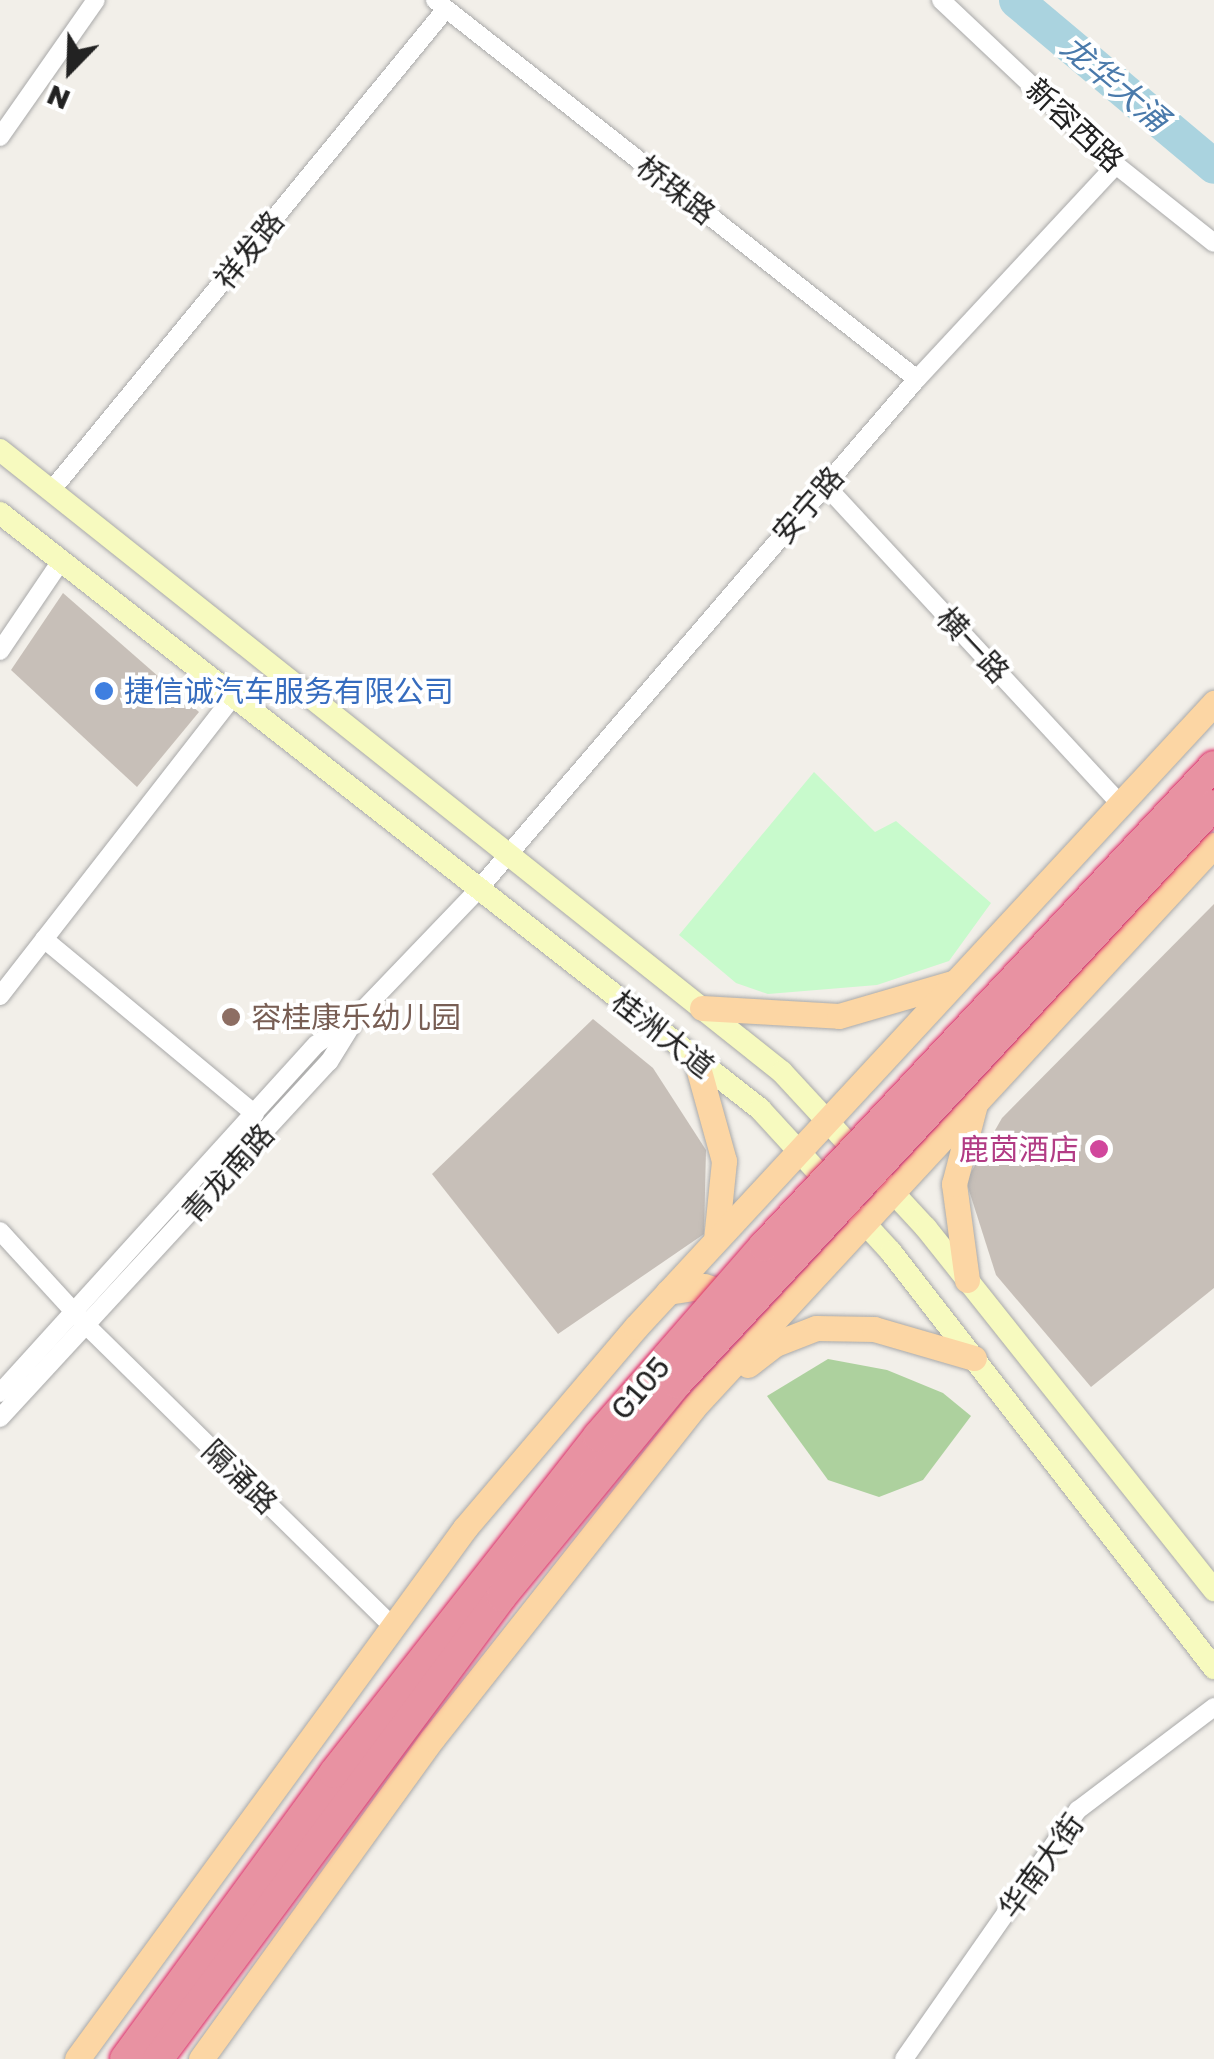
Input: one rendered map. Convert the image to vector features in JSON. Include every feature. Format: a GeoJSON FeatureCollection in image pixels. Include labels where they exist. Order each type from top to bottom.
{"type":"FeatureCollection","features":[{"type":"Feature","properties":{"kind":"highway","name":"G105"},"geometry":{"type":"LineString","coordinates":[[126,2059],[334,1774],[598,1436],[764,1246],[1214,766]]}},
{"type":"Feature","properties":{"kind":"highway","name":"G105"},"geometry":{"type":"LineString","coordinates":[[158,2059],[502,1596],[677,1384],[1214,805]]}},
{"type":"Feature","properties":{"kind":"main road","name":"桂洲大道"},"geometry":{"type":"LineString","coordinates":[[0,450],[782,1072],[967,1280],[1214,1589]]}},
{"type":"Feature","properties":{"kind":"main road","name":"桂洲大道"},"geometry":{"type":"LineString","coordinates":[[0,513],[477,891],[760,1109],[862,1220],[1214,1668]]}},
{"type":"Feature","properties":{"kind":"main road"},"geometry":{"type":"LineString","coordinates":[[77,2059],[465,1528],[668,1292],[1214,703]]}},
{"type":"Feature","properties":{"kind":"main road"},"geometry":{"type":"LineString","coordinates":[[201,2059],[432,1739],[693,1408],[862,1220],[1214,844]]}},
{"type":"Feature","properties":{"kind":"main road"},"geometry":{"type":"LineString","coordinates":[[702,1008],[839,1016],[957,982]]}},
{"type":"Feature","properties":{"kind":"main road"},"geometry":{"type":"LineString","coordinates":[[908,1034],[909,1061],[924,1085],[962,1094],[981,1092]]}},
{"type":"Feature","properties":{"kind":"main road"},"geometry":{"type":"LineString","coordinates":[[696,1060],[724,1161],[716,1240]]}},
{"type":"Feature","properties":{"kind":"main road"},"geometry":{"type":"LineString","coordinates":[[967,1280],[954,1184],[981,1092]]}},
{"type":"Feature","properties":{"kind":"main road"},"geometry":{"type":"LineString","coordinates":[[668,1292],[704,1286],[722,1292],[744,1324],[746,1349]]}},
{"type":"Feature","properties":{"kind":"main road"},"geometry":{"type":"LineString","coordinates":[[693,1408],[775,1344],[816,1328],[874,1329],[974,1358]]}},
{"type":"Feature","properties":{"kind":"street"},"geometry":{"type":"LineString","coordinates":[[0,136],[96,0]]}},
{"type":"Feature","properties":{"kind":"street","name":"新容西路"},"geometry":{"type":"LineString","coordinates":[[942,0],[1116,164],[1214,243]]}},
{"type":"Feature","properties":{"kind":"street","name":"桥珠路"},"geometry":{"type":"LineString","coordinates":[[440,4],[916,379]]}},
{"type":"Feature","properties":{"kind":"street","name":"祥发路"},"geometry":{"type":"LineString","coordinates":[[52,491],[440,4]]}},
{"type":"Feature","properties":{"kind":"street","name":"安宁路"},"geometry":{"type":"LineString","coordinates":[[507,852],[916,379],[1116,164]]}},
{"type":"Feature","properties":{"kind":"street","name":"横一路"},"geometry":{"type":"LineString","coordinates":[[825,485],[1120,804]]}},
{"type":"Feature","properties":{"kind":"street"},"geometry":{"type":"LineString","coordinates":[[0,650],[61,562]]}},
{"type":"Feature","properties":{"kind":"street"},"geometry":{"type":"LineString","coordinates":[[0,996],[233,698]]}},
{"type":"Feature","properties":{"kind":"street","name":"青龙南路"},"geometry":{"type":"LineString","coordinates":[[82,1320],[317,1044],[360,1013],[477,891],[507,852]]}},
{"type":"Feature","properties":{"kind":"street"},"geometry":{"type":"LineString","coordinates":[[44,939],[255,1114]]}},
{"type":"Feature","properties":{"kind":"street","name":"青龙南路"},"geometry":{"type":"LineString","coordinates":[[82,1320],[330,1062],[360,1013]]}},
{"type":"Feature","properties":{"kind":"street","name":"隔涌路"},"geometry":{"type":"LineString","coordinates":[[0,1231],[82,1320],[393,1626]]}},
{"type":"Feature","properties":{"kind":"street"},"geometry":{"type":"LineString","coordinates":[[0,1393],[82,1320]]}},
{"type":"Feature","properties":{"kind":"street"},"geometry":{"type":"LineString","coordinates":[[0,1418],[82,1320]]}},
{"type":"Feature","properties":{"kind":"street","name":"华南大街"},"geometry":{"type":"LineString","coordinates":[[904,2059],[1078,1810],[1214,1708]]}},
{"type":"Feature","properties":{"kind":"green space"},"geometry":{"type":"Polygon","coordinates":[[[814,772],[875,832],[896,821],[991,903],[949,961],[877,985],[768,994],[736,983],[679,935],[814,772]]]}},
{"type":"Feature","properties":{"kind":"green space"},"geometry":{"type":"Polygon","coordinates":[[[828,1359],[887,1370],[943,1393],[971,1416],[923,1480],[879,1497],[828,1480],[767,1396],[828,1359]]]}},
{"type":"Feature","properties":{"kind":"building","name":"捷信诚汽车服务有限公司"},"geometry":{"type":"Polygon","coordinates":[[[63,593],[199,712],[137,787],[11,670],[63,593]]]}},
{"type":"Feature","properties":{"kind":"building","name":"鹿茵酒店"},"geometry":{"type":"Polygon","coordinates":[[[1214,904],[1214,1288],[1091,1387],[996,1275],[966,1181],[1002,1118],[1214,904]]]}},
{"type":"Feature","properties":{"kind":"building"},"geometry":{"type":"Polygon","coordinates":[[[593,1019],[653,1068],[706,1150],[704,1234],[558,1334],[432,1174],[593,1019]]]}},
{"type":"Feature","properties":{"kind":"waterway","name":"龙华大涌"},"geometry":{"type":"LineString","coordinates":[[1016,0],[1214,166]]}},
{"type":"Feature","properties":{"kind":"place","name":"捷信诚汽车服务有限公司"},"geometry":{"type":"Point","coordinates":[104,691]}},
{"type":"Feature","properties":{"kind":"place","name":"容桂康乐幼儿园"},"geometry":{"type":"Point","coordinates":[231,1017]}},
{"type":"Feature","properties":{"kind":"place","name":"鹿茵酒店"},"geometry":{"type":"Point","coordinates":[1099,1149]}}]}
